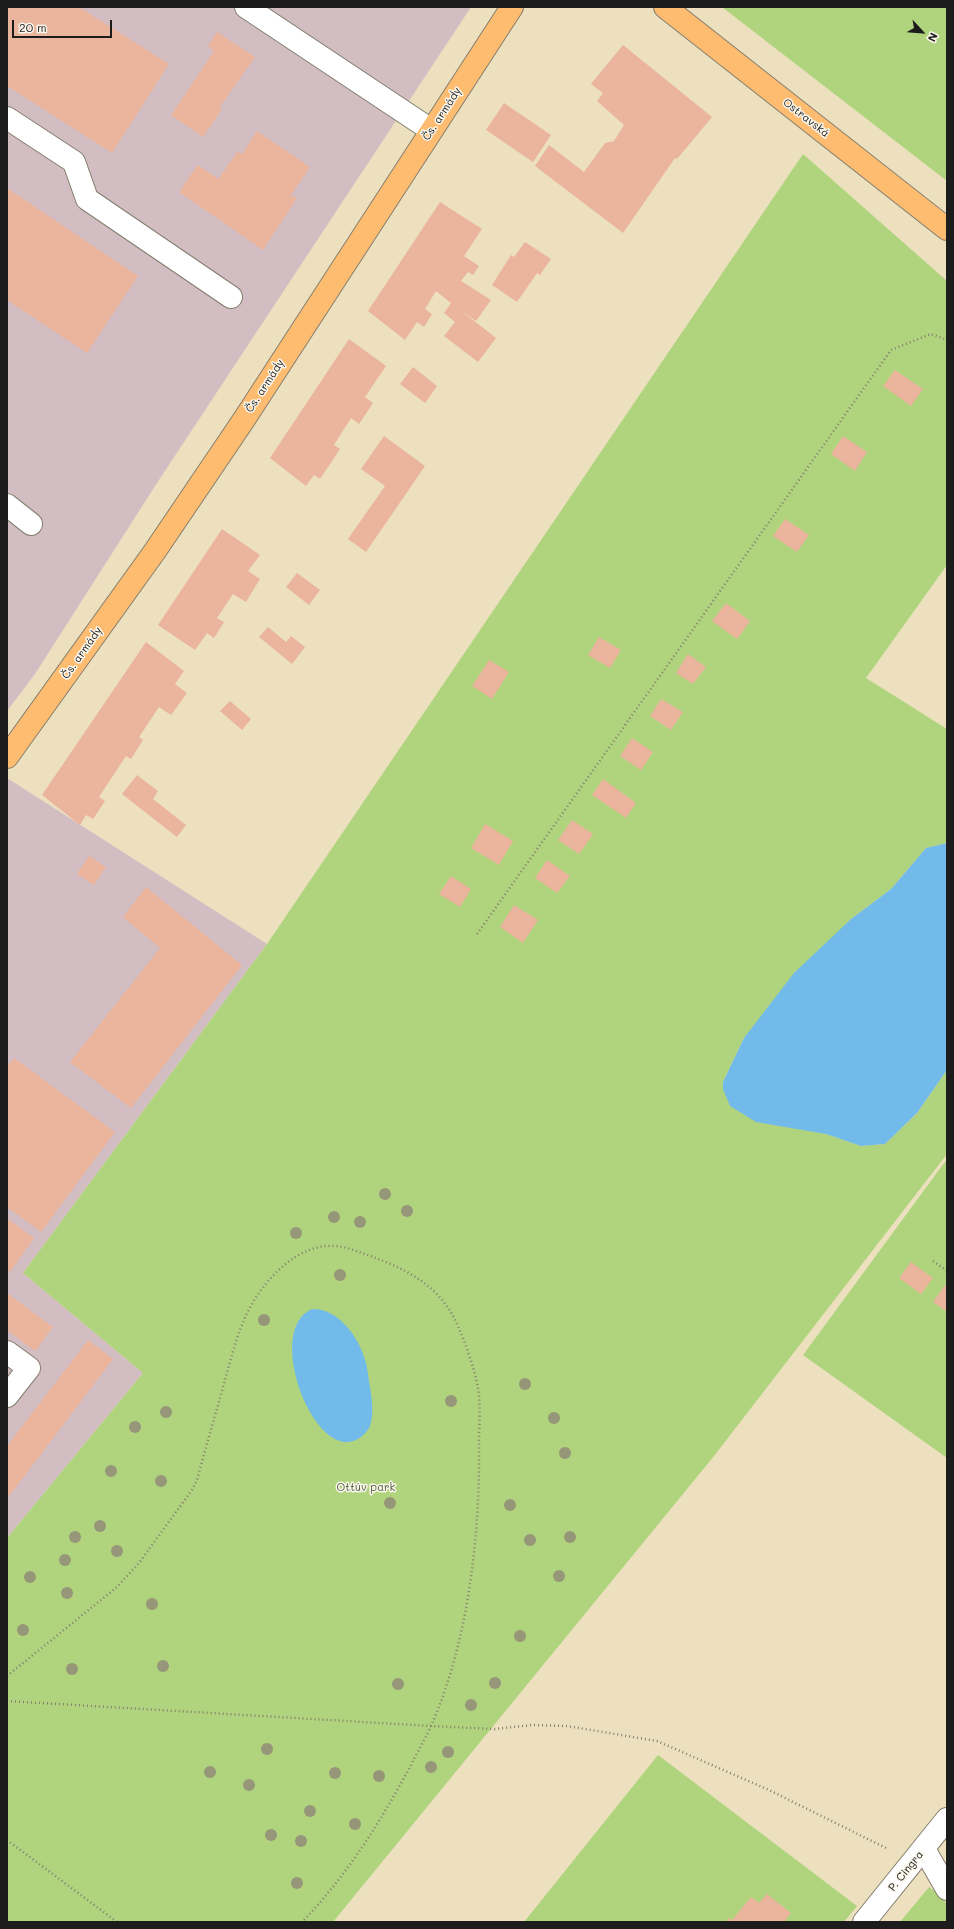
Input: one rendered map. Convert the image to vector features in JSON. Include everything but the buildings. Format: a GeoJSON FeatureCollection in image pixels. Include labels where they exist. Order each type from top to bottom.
{"type":"FeatureCollection","features":[{"type":"Feature","properties":{"kind":"main road","name":"Čs. armády"},"geometry":{"type":"LineString","coordinates":[[7,757],[146,564],[216,460],[512,7]]}},
{"type":"Feature","properties":{"kind":"main road","name":"Ostravská"},"geometry":{"type":"LineString","coordinates":[[665,7],[947,229]]}},
{"type":"Feature","properties":{"kind":"street"},"geometry":{"type":"LineString","coordinates":[[246,7],[432,130]]}},
{"type":"Feature","properties":{"kind":"street"},"geometry":{"type":"LineString","coordinates":[[7,118],[74,162],[86,199],[231,296]]}},
{"type":"Feature","properties":{"kind":"street"},"geometry":{"type":"LineString","coordinates":[[7,505],[31,524]]}},
{"type":"Feature","properties":{"kind":"street"},"geometry":{"type":"LineString","coordinates":[[7,1352],[29,1368],[7,1396]]}},
{"type":"Feature","properties":{"kind":"street","name":"P. Cingra"},"geometry":{"type":"LineString","coordinates":[[864,1922],[947,1819]]}},
{"type":"Feature","properties":{"kind":"street"},"geometry":{"type":"LineString","coordinates":[[918,1855],[947,1889]]}},
{"type":"Feature","properties":{"kind":"path"},"geometry":{"type":"LineString","coordinates":[[477,934],[891,350],[931,334],[947,340]]}},
{"type":"Feature","properties":{"kind":"path"},"geometry":{"type":"LineString","coordinates":[[7,1676],[117,1587],[139,1562],[192,1490],[197,1480],[240,1330],[250,1306],[263,1287],[281,1268],[304,1251],[319,1246],[332,1245],[384,1261],[409,1272],[430,1287],[451,1312],[464,1342],[478,1388],[478,1517],[468,1599],[450,1673],[431,1726],[400,1785],[363,1845],[319,1904],[302,1922]]}},
{"type":"Feature","properties":{"kind":"path"},"geometry":{"type":"LineString","coordinates":[[933,1261],[947,1271]]}},
{"type":"Feature","properties":{"kind":"path"},"geometry":{"type":"LineString","coordinates":[[7,1701],[495,1729],[532,1725],[567,1726],[657,1742],[918,1855]]}},
{"type":"Feature","properties":{"kind":"path"},"geometry":{"type":"LineString","coordinates":[[7,1840],[117,1922]]}},
{"type":"Feature","properties":{"kind":"shaded area"},"geometry":{"type":"Polygon","coordinates":[[[7,7],[471,7],[157,483],[35,674],[7,711],[7,7]]]}},
{"type":"Feature","properties":{"kind":"shaded area"},"geometry":{"type":"Polygon","coordinates":[[[7,778],[267,944],[23,1273],[143,1373],[7,1538],[7,778]]]}},
{"type":"Feature","properties":{"kind":"green space"},"geometry":{"type":"Polygon","coordinates":[[[722,7],[947,7],[947,181],[722,7]]]}},
{"type":"Feature","properties":{"kind":"green space","name":"Ottúv park"},"geometry":{"type":"Polygon","coordinates":[[[803,154],[947,281],[947,565],[866,678],[947,729],[947,843],[926,848],[891,889],[851,919],[744,1038],[723,1082],[723,1089],[794,1127],[826,1134],[861,1146],[885,1144],[917,1113],[947,1070],[947,1154],[714,1456],[333,1922],[7,1922],[7,1538],[143,1373],[23,1273],[267,944],[803,154]]]}},
{"type":"Feature","properties":{"kind":"green space"},"geometry":{"type":"Polygon","coordinates":[[[947,1159],[947,1458],[803,1355],[947,1159]]]}},
{"type":"Feature","properties":{"kind":"green space"},"geometry":{"type":"Polygon","coordinates":[[[658,1755],[857,1906],[844,1922],[524,1922],[658,1755]]]}},
{"type":"Feature","properties":{"kind":"green space"},"geometry":{"type":"Polygon","coordinates":[[[929,1887],[940,1895],[945,1901],[947,1909],[947,1922],[900,1922],[929,1887]]]}},
{"type":"Feature","properties":{"kind":"water"},"geometry":{"type":"Polygon","coordinates":[[[947,843],[947,1070],[917,1113],[885,1144],[861,1146],[826,1134],[756,1122],[730,1106],[723,1089],[723,1082],[744,1038],[794,973],[851,919],[891,889],[926,848],[947,843]]]}},
{"type":"Feature","properties":{"kind":"water"},"geometry":{"type":"Polygon","coordinates":[[[312,1309],[330,1313],[339,1319],[352,1333],[362,1351],[366,1363],[372,1401],[372,1412],[370,1426],[359,1439],[349,1442],[334,1439],[320,1426],[308,1407],[298,1385],[293,1361],[293,1339],[299,1321],[312,1309]]]}}]}
